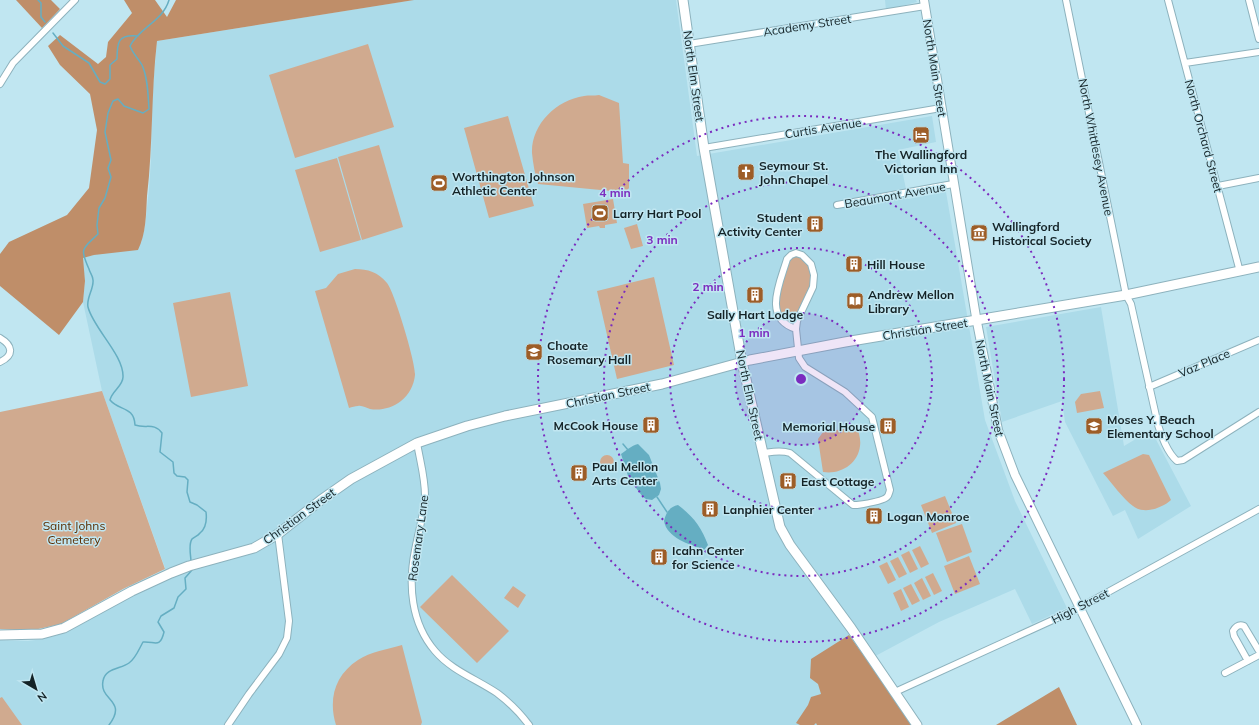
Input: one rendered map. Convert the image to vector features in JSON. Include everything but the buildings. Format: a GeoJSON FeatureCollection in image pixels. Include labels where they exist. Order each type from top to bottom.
{"type":"FeatureCollection","features":[{"type":"Feature","properties":{"kind":"main road","name":"North Elm Street"},"geometry":{"type":"LineString","coordinates":[[683,0],[704,148],[742,362],[780,527],[785,538],[852,628],[917,725]]}},
{"type":"Feature","properties":{"kind":"main road","name":"Christian Street"},"geometry":{"type":"LineString","coordinates":[[0,636],[42,634],[64,628],[159,578],[192,565],[254,548],[278,534],[344,483],[417,443],[474,424],[505,416],[662,384],[742,362],[845,342],[1126,295],[1259,267]]}},
{"type":"Feature","properties":{"kind":"street"},"geometry":{"type":"LineString","coordinates":[[0,84],[13,63],[75,0]]}},
{"type":"Feature","properties":{"kind":"street","name":"North Whittlesey Avenue"},"geometry":{"type":"LineString","coordinates":[[1066,0],[1126,295],[1131,304],[1149,387],[1163,440],[1174,458],[1178,461],[1183,460],[1259,412]]}},
{"type":"Feature","properties":{"kind":"street","name":"North Orchard Street"},"geometry":{"type":"LineString","coordinates":[[1168,0],[1240,272]]}},
{"type":"Feature","properties":{"kind":"street"},"geometry":{"type":"LineString","coordinates":[[1249,0],[1259,39]]}},
{"type":"Feature","properties":{"kind":"street","name":"Academy Street"},"geometry":{"type":"LineString","coordinates":[[689,44],[925,3]]}},
{"type":"Feature","properties":{"kind":"street","name":"North Main Street"},"geometry":{"type":"LineString","coordinates":[[925,3],[953,184],[995,423],[1015,474],[1137,725]]}},
{"type":"Feature","properties":{"kind":"street"},"geometry":{"type":"LineString","coordinates":[[1185,63],[1259,52]]}},
{"type":"Feature","properties":{"kind":"street","name":"Curtis Avenue"},"geometry":{"type":"LineString","coordinates":[[704,148],[941,108]]}},
{"type":"Feature","properties":{"kind":"street"},"geometry":{"type":"LineString","coordinates":[[1218,186],[1259,178]]}},
{"type":"Feature","properties":{"kind":"street","name":"Beaumont Avenue"},"geometry":{"type":"LineString","coordinates":[[837,205],[953,184]]}},
{"type":"Feature","properties":{"kind":"street"},"geometry":{"type":"LineString","coordinates":[[763,453],[785,451],[790,453],[853,505],[882,499],[887,497],[889,494],[890,490],[872,417],[845,392],[805,367],[799,358],[796,329],[797,321],[815,280],[811,264],[796,253],[787,259],[776,294],[780,318],[784,324],[796,329]]}},
{"type":"Feature","properties":{"kind":"street"},"geometry":{"type":"LineString","coordinates":[[0,338],[8,343],[10,349],[9,355],[6,359],[0,362]]}},
{"type":"Feature","properties":{"kind":"street","name":"Vaz Place"},"geometry":{"type":"LineString","coordinates":[[1149,387],[1259,340]]}},
{"type":"Feature","properties":{"kind":"street","name":"Rosemary Lane"},"geometry":{"type":"LineString","coordinates":[[417,443],[425,488],[423,512],[411,572],[411,589],[418,622],[424,636],[435,651],[448,663],[497,693],[511,704],[529,725]]}},
{"type":"Feature","properties":{"kind":"street","name":"High Street"},"geometry":{"type":"LineString","coordinates":[[895,692],[1079,608],[1259,509]]}},
{"type":"Feature","properties":{"kind":"street"},"geometry":{"type":"LineString","coordinates":[[228,725],[279,654],[287,638],[289,621],[278,534]]}},
{"type":"Feature","properties":{"kind":"street"},"geometry":{"type":"LineString","coordinates":[[1248,661],[1234,636],[1233,631],[1235,627],[1240,625],[1244,626],[1259,652]]}},
{"type":"Feature","properties":{"kind":"street"},"geometry":{"type":"LineString","coordinates":[[1225,673],[1259,655]]}},
{"type":"Feature","properties":{"kind":"shaded area"},"geometry":{"type":"Polygon","coordinates":[[[16,0],[51,0],[60,9],[42,28],[16,0]]]}},
{"type":"Feature","properties":{"kind":"shaded area"},"geometry":{"type":"Polygon","coordinates":[[[124,0],[155,0],[167,17],[176,0],[414,0],[157,41],[146,217],[141,244],[138,250],[94,255],[83,258],[85,281],[83,302],[59,335],[0,286],[0,254],[9,242],[67,215],[89,188],[97,130],[90,94],[60,65],[48,46],[60,35],[98,64],[106,57],[108,42],[132,13],[124,0]]]}},
{"type":"Feature","properties":{"kind":"shaded area","name":"Choate Rosemary Hall"},"geometry":{"type":"Polygon","coordinates":[[[413,0],[676,0],[697,156],[932,116],[936,142],[898,150],[908,199],[946,192],[985,420],[1015,501],[1067,608],[1032,624],[1015,589],[939,622],[866,661],[909,725],[0,725],[0,640],[28,641],[61,634],[133,595],[163,581],[165,568],[102,391],[83,302],[85,281],[82,258],[141,243],[145,226],[149,189],[152,98],[157,41],[413,0]]]}},
{"type":"Feature","properties":{"kind":"shaded area"},"geometry":{"type":"Polygon","coordinates":[[[885,0],[916,0],[917,2],[886,10],[885,0]]]}},
{"type":"Feature","properties":{"kind":"shaded area","name":"Moses Y. Beach Elementary School"},"geometry":{"type":"Polygon","coordinates":[[[1101,307],[1124,446],[1151,430],[1191,506],[1138,539],[1125,510],[1113,516],[1065,422],[1062,401],[1002,422],[986,327],[1101,307]]]}},
{"type":"Feature","properties":{"kind":"shaded area"},"geometry":{"type":"Polygon","coordinates":[[[638,444],[649,455],[660,483],[661,489],[659,495],[652,500],[643,497],[629,479],[621,454],[638,444]]]}},
{"type":"Feature","properties":{"kind":"shaded area"},"geometry":{"type":"Polygon","coordinates":[[[678,505],[693,518],[703,533],[708,545],[704,550],[680,540],[669,532],[666,527],[664,521],[667,513],[672,507],[678,505]]]}},
{"type":"Feature","properties":{"kind":"shaded area"},"geometry":{"type":"Polygon","coordinates":[[[849,635],[892,695],[911,725],[817,725],[816,723],[814,725],[800,725],[796,723],[808,705],[811,697],[821,694],[818,684],[810,678],[811,659],[849,635]]]}},
{"type":"Feature","properties":{"kind":"shaded area"},"geometry":{"type":"Polygon","coordinates":[[[1059,687],[1077,725],[996,725],[1059,687]]]}},
{"type":"Feature","properties":{"kind":"green space"},"geometry":{"type":"Polygon","coordinates":[[[368,44],[394,127],[295,158],[269,75],[368,44]]]}},
{"type":"Feature","properties":{"kind":"green space"},"geometry":{"type":"Polygon","coordinates":[[[599,95],[619,103],[623,163],[629,164],[629,188],[622,196],[611,191],[538,184],[532,153],[536,133],[541,124],[555,108],[574,98],[599,95]]]}},
{"type":"Feature","properties":{"kind":"green space"},"geometry":{"type":"Polygon","coordinates":[[[508,116],[534,206],[489,218],[464,128],[508,116]]]}},
{"type":"Feature","properties":{"kind":"green space"},"geometry":{"type":"Polygon","coordinates":[[[379,145],[403,227],[362,240],[338,157],[379,145]]]}},
{"type":"Feature","properties":{"kind":"green space"},"geometry":{"type":"Polygon","coordinates":[[[337,158],[361,240],[320,252],[295,170],[337,158]]]}},
{"type":"Feature","properties":{"kind":"green space","name":"Larry Hart Pool"},"geometry":{"type":"Polygon","coordinates":[[[613,199],[617,223],[605,225],[605,228],[600,228],[599,226],[587,228],[583,204],[613,199]]]}},
{"type":"Feature","properties":{"kind":"green space"},"geometry":{"type":"Polygon","coordinates":[[[637,224],[643,246],[631,249],[624,228],[637,224]]]}},
{"type":"Feature","properties":{"kind":"green space"},"geometry":{"type":"Polygon","coordinates":[[[791,255],[805,258],[813,269],[812,291],[794,329],[780,318],[776,294],[791,255]]]}},
{"type":"Feature","properties":{"kind":"green space"},"geometry":{"type":"Polygon","coordinates":[[[355,269],[372,272],[380,276],[387,283],[399,312],[414,368],[414,382],[411,390],[406,396],[394,405],[378,410],[362,406],[349,408],[315,291],[326,288],[338,274],[355,269]]]}},
{"type":"Feature","properties":{"kind":"green space"},"geometry":{"type":"Polygon","coordinates":[[[654,277],[674,365],[617,379],[597,291],[654,277]]]}},
{"type":"Feature","properties":{"kind":"green space"},"geometry":{"type":"Polygon","coordinates":[[[230,292],[248,386],[191,397],[173,303],[230,292]]]}},
{"type":"Feature","properties":{"kind":"green space","name":"Saint Johns Cemetery"},"geometry":{"type":"Polygon","coordinates":[[[102,391],[165,569],[123,589],[61,624],[29,631],[0,629],[0,412],[102,391]]]}},
{"type":"Feature","properties":{"kind":"green space"},"geometry":{"type":"Polygon","coordinates":[[[1100,391],[1104,408],[1077,413],[1075,402],[1081,394],[1100,391]]]}},
{"type":"Feature","properties":{"kind":"green space"},"geometry":{"type":"Polygon","coordinates":[[[857,427],[860,436],[860,444],[859,452],[856,458],[842,470],[836,472],[823,472],[818,439],[823,432],[857,427]]]}},
{"type":"Feature","properties":{"kind":"green space"},"geometry":{"type":"Polygon","coordinates":[[[1143,454],[1149,455],[1171,500],[1163,506],[1147,510],[1137,509],[1129,503],[1103,473],[1143,454]]]}},
{"type":"Feature","properties":{"kind":"green space"},"geometry":{"type":"Polygon","coordinates":[[[604,455],[610,455],[614,459],[614,465],[610,469],[604,469],[600,465],[600,459],[604,455]]]}},
{"type":"Feature","properties":{"kind":"green space"},"geometry":{"type":"Polygon","coordinates":[[[945,496],[956,523],[932,533],[921,505],[945,496]]]}},
{"type":"Feature","properties":{"kind":"green space"},"geometry":{"type":"Polygon","coordinates":[[[962,524],[972,552],[947,562],[936,533],[962,524]]]}},
{"type":"Feature","properties":{"kind":"green space"},"geometry":{"type":"Polygon","coordinates":[[[920,546],[929,564],[921,568],[912,550],[920,546]]]}},
{"type":"Feature","properties":{"kind":"green space"},"geometry":{"type":"Polygon","coordinates":[[[909,551],[918,569],[910,573],[901,555],[909,551]]]}},
{"type":"Feature","properties":{"kind":"green space"},"geometry":{"type":"Polygon","coordinates":[[[969,556],[980,584],[955,594],[944,566],[969,556]]]}},
{"type":"Feature","properties":{"kind":"green space"},"geometry":{"type":"Polygon","coordinates":[[[898,557],[907,574],[899,578],[890,561],[898,557]]]}},
{"type":"Feature","properties":{"kind":"green space"},"geometry":{"type":"Polygon","coordinates":[[[887,562],[896,580],[888,584],[879,566],[887,562]]]}},
{"type":"Feature","properties":{"kind":"green space"},"geometry":{"type":"Polygon","coordinates":[[[933,573],[942,591],[934,595],[925,577],[933,573]]]}},
{"type":"Feature","properties":{"kind":"green space"},"geometry":{"type":"Polygon","coordinates":[[[452,575],[509,631],[477,663],[420,607],[452,575]]]}},
{"type":"Feature","properties":{"kind":"green space"},"geometry":{"type":"Polygon","coordinates":[[[922,578],[931,596],[923,600],[914,583],[922,578]]]}},
{"type":"Feature","properties":{"kind":"green space"},"geometry":{"type":"Polygon","coordinates":[[[911,584],[920,601],[912,605],[903,588],[911,584]]]}},
{"type":"Feature","properties":{"kind":"green space"},"geometry":{"type":"Polygon","coordinates":[[[513,586],[526,595],[518,608],[504,598],[513,586]]]}},
{"type":"Feature","properties":{"kind":"green space"},"geometry":{"type":"Polygon","coordinates":[[[901,589],[909,607],[901,611],[893,593],[901,589]]]}},
{"type":"Feature","properties":{"kind":"green space"},"geometry":{"type":"Polygon","coordinates":[[[402,645],[422,722],[421,725],[336,725],[333,697],[335,688],[344,673],[350,666],[363,657],[402,645]]]}},
{"type":"Feature","properties":{"kind":"green space"},"geometry":{"type":"Polygon","coordinates":[[[2,697],[22,725],[0,725],[0,698],[2,697]]]}},
{"type":"Feature","properties":{"kind":"waterway"},"geometry":{"type":"LineString","coordinates":[[38,0],[41,3],[41,17],[45,22]]}},
{"type":"Feature","properties":{"kind":"waterway"},"geometry":{"type":"LineString","coordinates":[[169,0],[162,14],[139,34],[130,46],[144,70],[149,109],[143,113],[124,106],[118,99],[113,101],[108,113],[105,132],[111,160],[108,168],[111,177],[105,198],[99,208],[97,225],[98,234],[86,246],[83,252],[93,280],[88,300],[88,307],[96,324],[119,360],[122,369],[123,380],[110,400],[129,412],[134,419],[135,425],[153,427],[162,433],[160,452],[173,462],[174,473],[177,476],[185,477],[188,480],[187,492],[190,502],[206,512],[204,529],[191,541],[191,562]]}},
{"type":"Feature","properties":{"kind":"waterway"},"geometry":{"type":"LineString","coordinates":[[53,33],[63,46],[89,63],[100,82],[105,84],[110,79],[110,65],[117,59],[117,48],[120,40],[126,36],[138,36]]}},
{"type":"Feature","properties":{"kind":"waterway"},"geometry":{"type":"LineString","coordinates":[[623,444],[628,450]]}},
{"type":"Feature","properties":{"kind":"waterway"},"geometry":{"type":"LineString","coordinates":[[657,497],[667,512]]}},
{"type":"Feature","properties":{"kind":"waterway"},"geometry":{"type":"LineString","coordinates":[[109,725],[116,710],[103,688],[104,677],[110,671],[126,665],[131,661],[143,642],[156,643],[161,641],[164,632],[158,622],[161,616],[174,608],[178,597],[186,589],[185,578],[192,570]]}},
{"type":"Feature","properties":{"kind":"place","name":"The Wallingford Victorian Inn"},"geometry":{"type":"Point","coordinates":[921,135]}},
{"type":"Feature","properties":{"kind":"place","name":"Seymour St. John Chapel"},"geometry":{"type":"Point","coordinates":[746,172]}},
{"type":"Feature","properties":{"kind":"place","name":"Worthington Johnson Athletic Center"},"geometry":{"type":"Point","coordinates":[439,183]}},
{"type":"Feature","properties":{"kind":"place","name":"Larry Hart Pool"},"geometry":{"type":"Point","coordinates":[600,213]}},
{"type":"Feature","properties":{"kind":"place","name":"Student Activity Center"},"geometry":{"type":"Point","coordinates":[815,224]}},
{"type":"Feature","properties":{"kind":"place","name":"Wallingford Historical Society"},"geometry":{"type":"Point","coordinates":[979,233]}},
{"type":"Feature","properties":{"kind":"place","name":"Hill House"},"geometry":{"type":"Point","coordinates":[854,264]}},
{"type":"Feature","properties":{"kind":"place","name":"Sally Hart Lodge"},"geometry":{"type":"Point","coordinates":[755,295]}},
{"type":"Feature","properties":{"kind":"place","name":"Andrew Mellon Library"},"geometry":{"type":"Point","coordinates":[855,301]}},
{"type":"Feature","properties":{"kind":"place","name":"Choate Rosemary Hall"},"geometry":{"type":"Point","coordinates":[534,352]}},
{"type":"Feature","properties":{"kind":"place","name":"McCook House"},"geometry":{"type":"Point","coordinates":[651,425]}},
{"type":"Feature","properties":{"kind":"place","name":"Memorial House"},"geometry":{"type":"Point","coordinates":[888,426]}},
{"type":"Feature","properties":{"kind":"place","name":"Moses Y. Beach Elementary School"},"geometry":{"type":"Point","coordinates":[1094,426]}},
{"type":"Feature","properties":{"kind":"place","name":"Paul Mellon Arts Center"},"geometry":{"type":"Point","coordinates":[579,473]}},
{"type":"Feature","properties":{"kind":"place","name":"East Cottage"},"geometry":{"type":"Point","coordinates":[788,481]}},
{"type":"Feature","properties":{"kind":"place","name":"Lanphier Center"},"geometry":{"type":"Point","coordinates":[710,509]}},
{"type":"Feature","properties":{"kind":"place","name":"Logan Monroe"},"geometry":{"type":"Point","coordinates":[874,516]}},
{"type":"Feature","properties":{"kind":"place","name":"Icahn Center for Science"},"geometry":{"type":"Point","coordinates":[659,557]}}]}
